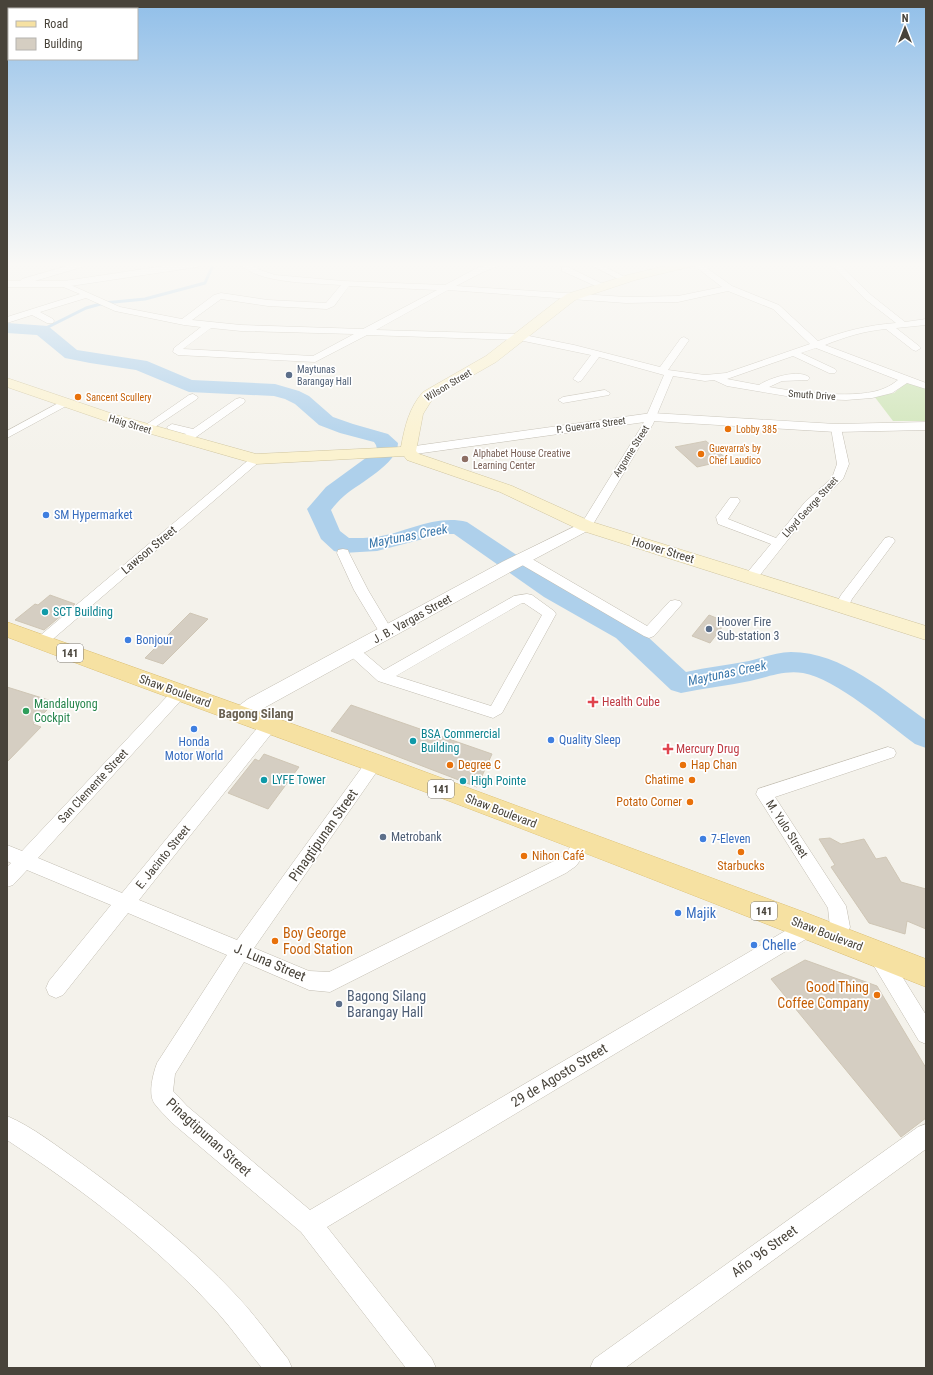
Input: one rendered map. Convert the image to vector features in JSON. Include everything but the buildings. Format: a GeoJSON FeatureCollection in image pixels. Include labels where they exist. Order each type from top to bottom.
{"type":"FeatureCollection","features":[{"type":"Feature","properties":{"kind":"main road","name":"Wilson Street"},"geometry":{"type":"LineString","coordinates":[[401,451],[421,401],[428,395],[491,360],[530,328]]}},
{"type":"Feature","properties":{"kind":"main road","name":"Haig Street"},"geometry":{"type":"LineString","coordinates":[[7,382],[64,403],[145,429],[190,437],[256,459]]}},
{"type":"Feature","properties":{"kind":"main road","name":"P. Guevarra Street"},"geometry":{"type":"LineString","coordinates":[[256,459],[401,451]]}},
{"type":"Feature","properties":{"kind":"main road","name":"Hoover Street"},"geometry":{"type":"LineString","coordinates":[[401,451],[424,462],[506,489],[586,526],[926,633]]}},
{"type":"Feature","properties":{"kind":"main road","name":"Shaw Boulevard"},"geometry":{"type":"LineString","coordinates":[[7,629],[374,763],[809,927],[926,973]]}},
{"type":"Feature","properties":{"kind":"street"},"geometry":{"type":"LineString","coordinates":[[205,328],[177,350],[178,352],[315,359],[321,358],[372,328]]}},
{"type":"Feature","properties":{"kind":"street"},"geometry":{"type":"LineString","coordinates":[[246,328],[519,337],[597,354],[690,377],[717,378],[750,369],[844,334],[876,328]]}},
{"type":"Feature","properties":{"kind":"street"},"geometry":{"type":"LineString","coordinates":[[799,328],[817,345],[906,380],[926,386]]}},
{"type":"Feature","properties":{"kind":"street"},"geometry":{"type":"LineString","coordinates":[[891,328],[916,348]]}},
{"type":"Feature","properties":{"kind":"street","name":"Argonne Street"},"geometry":{"type":"LineString","coordinates":[[586,526],[652,417],[666,372],[684,340]]}},
{"type":"Feature","properties":{"kind":"street"},"geometry":{"type":"LineString","coordinates":[[793,353],[832,371]]}},
{"type":"Feature","properties":{"kind":"street"},"geometry":{"type":"LineString","coordinates":[[578,379],[597,354]]}},
{"type":"Feature","properties":{"kind":"street"},"geometry":{"type":"LineString","coordinates":[[760,389],[783,377],[805,378]]}},
{"type":"Feature","properties":{"kind":"street","name":"Smuth Drive"},"geometry":{"type":"LineString","coordinates":[[717,378],[727,383],[798,395],[846,397],[872,395],[888,391],[906,380]]}},
{"type":"Feature","properties":{"kind":"street"},"geometry":{"type":"LineString","coordinates":[[563,400],[605,393]]}},
{"type":"Feature","properties":{"kind":"street"},"geometry":{"type":"LineString","coordinates":[[145,429],[193,397]]}},
{"type":"Feature","properties":{"kind":"street"},"geometry":{"type":"LineString","coordinates":[[172,427],[190,437],[240,401],[226,398]]}},
{"type":"Feature","properties":{"kind":"street"},"geometry":{"type":"LineString","coordinates":[[7,435],[64,403]]}},
{"type":"Feature","properties":{"kind":"street","name":"P. Guevarra Street"},"geometry":{"type":"LineString","coordinates":[[401,451],[652,417],[836,428],[926,426]]}},
{"type":"Feature","properties":{"kind":"street","name":"Lloyd George Street"},"geometry":{"type":"LineString","coordinates":[[751,577],[809,505],[837,479],[843,464],[836,428]]}},
{"type":"Feature","properties":{"kind":"street","name":"Lawson Street"},"geometry":{"type":"LineString","coordinates":[[41,642],[256,459]]}},
{"type":"Feature","properties":{"kind":"street"},"geometry":{"type":"LineString","coordinates":[[734,501],[722,517],[722,521],[778,543]]}},
{"type":"Feature","properties":{"kind":"street","name":"J. B. Vargas Street"},"geometry":{"type":"LineString","coordinates":[[240,715],[256,704],[386,632],[586,526]]}},
{"type":"Feature","properties":{"kind":"street"},"geometry":{"type":"LineString","coordinates":[[842,606],[846,598],[889,541]]}},
{"type":"Feature","properties":{"kind":"street"},"geometry":{"type":"LineString","coordinates":[[343,553],[360,590],[386,632]]}},
{"type":"Feature","properties":{"kind":"street"},"geometry":{"type":"LineString","coordinates":[[516,562],[649,633],[675,604]]}},
{"type":"Feature","properties":{"kind":"street"},"geometry":{"type":"LineString","coordinates":[[352,651],[384,677],[408,686],[493,712],[508,689],[549,614],[527,598],[519,599],[384,677]]}},
{"type":"Feature","properties":{"kind":"street","name":"San Clemente Street"},"geometry":{"type":"LineString","coordinates":[[7,879],[179,693]]}},
{"type":"Feature","properties":{"kind":"street","name":"E. Jacinto Street"},"geometry":{"type":"LineString","coordinates":[[56,988],[269,725]]}},
{"type":"Feature","properties":{"kind":"street","name":"M. Yulo Street"},"geometry":{"type":"LineString","coordinates":[[837,938],[840,927],[836,906],[764,794],[888,753]]}},
{"type":"Feature","properties":{"kind":"street","name":"Pinagtipunan Street"},"geometry":{"type":"LineString","coordinates":[[374,763],[241,950],[165,1071],[162,1095],[179,1114],[309,1224],[422,1368]]}},
{"type":"Feature","properties":{"kind":"street","name":"J. Luna Street"},"geometry":{"type":"LineString","coordinates":[[7,853],[310,980],[330,982],[560,867],[570,861],[584,843]]}},
{"type":"Feature","properties":{"kind":"street","name":"29 de Agosto Street"},"geometry":{"type":"LineString","coordinates":[[309,1224],[809,927]]}},
{"type":"Feature","properties":{"kind":"street"},"geometry":{"type":"LineString","coordinates":[[877,954],[926,1034]]}},
{"type":"Feature","properties":{"kind":"street"},"geometry":{"type":"LineString","coordinates":[[7,1128],[34,1144],[136,1218],[219,1296],[279,1368]]}},
{"type":"Feature","properties":{"kind":"street","name":"Año '96 Street"},"geometry":{"type":"LineString","coordinates":[[603,1368],[926,1135]]}},
{"type":"Feature","properties":{"kind":"green space"},"geometry":{"type":"Polygon","coordinates":[[[907,382],[926,388],[926,421],[893,421],[874,396],[894,393],[907,382]]]}},
{"type":"Feature","properties":{"kind":"waterway","name":"Maytunas Creek"},"geometry":{"type":"LineString","coordinates":[[10,328],[42,330],[71,354],[140,365],[189,386],[275,390],[292,395],[302,400],[326,421],[347,429],[381,438],[387,443],[387,448]]}},
{"type":"Feature","properties":{"kind":"waterway"},"geometry":{"type":"LineString","coordinates":[[42,330],[46,328]]}},
{"type":"Feature","properties":{"kind":"waterway","name":"Maytunas Creek"},"geometry":{"type":"LineString","coordinates":[[385,453],[382,457],[334,492],[319,509],[329,534],[343,546],[377,544],[441,527],[459,527],[553,591],[626,632],[681,683],[759,669],[780,663],[804,663],[819,667],[851,683],[926,736]]}},
{"type":"Feature","properties":{"kind":"place","name":"Maytunas Barangay Hall"},"geometry":{"type":"Point","coordinates":[289,375]}},
{"type":"Feature","properties":{"kind":"place","name":"Sancent Scullery"},"geometry":{"type":"Point","coordinates":[78,397]}},
{"type":"Feature","properties":{"kind":"place","name":"Lobby 385"},"geometry":{"type":"Point","coordinates":[728,429]}},
{"type":"Feature","properties":{"kind":"place","name":"Guevarra's by Chef Laudico"},"geometry":{"type":"Point","coordinates":[701,454]}},
{"type":"Feature","properties":{"kind":"place","name":"Alphabet House Creative Learning Center"},"geometry":{"type":"Point","coordinates":[465,459]}},
{"type":"Feature","properties":{"kind":"place","name":"SM Hypermarket"},"geometry":{"type":"Point","coordinates":[46,515]}},
{"type":"Feature","properties":{"kind":"place","name":"SCT Building"},"geometry":{"type":"Point","coordinates":[45,612]}},
{"type":"Feature","properties":{"kind":"place","name":"Hoover Fire Sub-station 3"},"geometry":{"type":"Point","coordinates":[709,629]}},
{"type":"Feature","properties":{"kind":"place","name":"Bonjour"},"geometry":{"type":"Point","coordinates":[128,640]}},
{"type":"Feature","properties":{"kind":"place","name":"Health Cube"},"geometry":{"type":"Point","coordinates":[593,702]}},
{"type":"Feature","properties":{"kind":"place","name":"Mandaluyong Cockpit"},"geometry":{"type":"Point","coordinates":[26,711]}},
{"type":"Feature","properties":{"kind":"place","name":"Honda Motor World"},"geometry":{"type":"Point","coordinates":[194,729]}},
{"type":"Feature","properties":{"kind":"place","name":"Quality Sleep"},"geometry":{"type":"Point","coordinates":[551,740]}},
{"type":"Feature","properties":{"kind":"place","name":"BSA Commercial Building"},"geometry":{"type":"Point","coordinates":[413,741]}},
{"type":"Feature","properties":{"kind":"place","name":"Mercury Drug"},"geometry":{"type":"Point","coordinates":[668,749]}},
{"type":"Feature","properties":{"kind":"place","name":"Degree C"},"geometry":{"type":"Point","coordinates":[450,765]}},
{"type":"Feature","properties":{"kind":"place","name":"Hap Chan"},"geometry":{"type":"Point","coordinates":[683,765]}},
{"type":"Feature","properties":{"kind":"place","name":"LYFE Tower"},"geometry":{"type":"Point","coordinates":[264,780]}},
{"type":"Feature","properties":{"kind":"place","name":"Chatime"},"geometry":{"type":"Point","coordinates":[692,780]}},
{"type":"Feature","properties":{"kind":"place","name":"High Pointe"},"geometry":{"type":"Point","coordinates":[463,781]}},
{"type":"Feature","properties":{"kind":"place","name":"Potato Corner"},"geometry":{"type":"Point","coordinates":[690,802]}},
{"type":"Feature","properties":{"kind":"place","name":"Metrobank"},"geometry":{"type":"Point","coordinates":[383,837]}},
{"type":"Feature","properties":{"kind":"place","name":"7-Eleven"},"geometry":{"type":"Point","coordinates":[703,839]}},
{"type":"Feature","properties":{"kind":"place","name":"Starbucks"},"geometry":{"type":"Point","coordinates":[741,852]}},
{"type":"Feature","properties":{"kind":"place","name":"Nihon Café"},"geometry":{"type":"Point","coordinates":[524,856]}},
{"type":"Feature","properties":{"kind":"place","name":"Majik"},"geometry":{"type":"Point","coordinates":[678,913]}},
{"type":"Feature","properties":{"kind":"place","name":"Boy George Food Station"},"geometry":{"type":"Point","coordinates":[275,941]}},
{"type":"Feature","properties":{"kind":"place","name":"Chelle"},"geometry":{"type":"Point","coordinates":[754,945]}},
{"type":"Feature","properties":{"kind":"place","name":"Good Thing Coffee Company"},"geometry":{"type":"Point","coordinates":[877,995]}},
{"type":"Feature","properties":{"kind":"place","name":"Bagong Silang Barangay Hall"},"geometry":{"type":"Point","coordinates":[339,1004]}},
{"type":"Feature","properties":{"kind":"district","name":"Bagong Silang"},"geometry":{"type":"Point","coordinates":[256,713]}}]}
